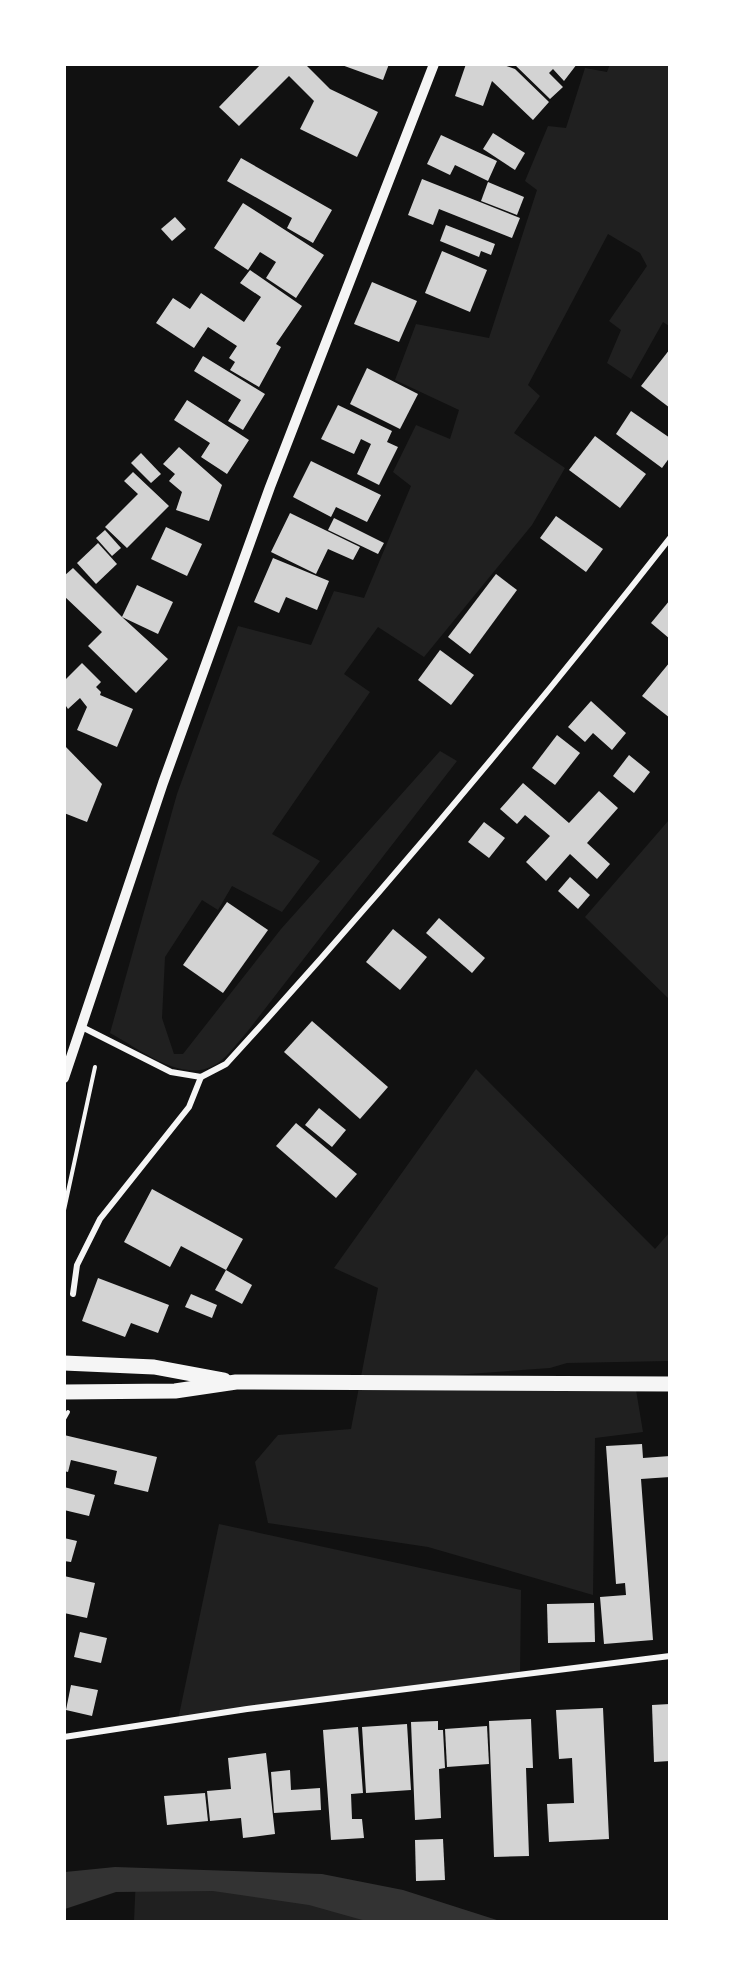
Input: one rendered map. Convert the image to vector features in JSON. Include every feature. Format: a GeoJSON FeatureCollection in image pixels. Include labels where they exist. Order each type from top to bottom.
{"type":"FeatureCollection","features":[{"type":"Feature","properties":{"kind":"main road"},"geometry":{"type":"LineString","coordinates":[[64,1363],[154,1367],[236,1382]]}},
{"type":"Feature","properties":{"kind":"main road"},"geometry":{"type":"LineString","coordinates":[[64,1392],[175,1391],[236,1382],[669,1384]]}},
{"type":"Feature","properties":{"kind":"street"},"geometry":{"type":"LineString","coordinates":[[64,1078],[164,783],[270,487],[434,64]]}},
{"type":"Feature","properties":{"kind":"street"},"geometry":{"type":"LineString","coordinates":[[80,1026],[171,1072],[201,1077],[226,1064],[420,844],[566,671],[669,538]]}},
{"type":"Feature","properties":{"kind":"street"},"geometry":{"type":"LineString","coordinates":[[73,1294],[77,1265],[100,1219],[189,1107],[201,1077]]}},
{"type":"Feature","properties":{"kind":"street"},"geometry":{"type":"LineString","coordinates":[[64,1737],[247,1709],[669,1656]]}},
{"type":"Feature","properties":{"kind":"path"},"geometry":{"type":"LineString","coordinates":[[64,1210],[95,1067]]}},
{"type":"Feature","properties":{"kind":"shaded area"},"geometry":{"type":"Polygon","coordinates":[[[610,64],[669,65],[669,326],[663,322],[631,379],[607,363],[621,330],[609,321],[647,266],[640,253],[608,234],[528,385],[540,396],[514,433],[565,468],[532,525],[424,657],[378,627],[344,674],[370,692],[272,834],[320,861],[282,912],[232,886],[218,910],[202,900],[165,957],[162,1018],[174,1054],[183,1054],[281,929],[440,751],[457,761],[226,1056],[205,1069],[191,1070],[162,1063],[110,1033],[177,794],[238,626],[311,645],[334,591],[364,598],[411,486],[393,472],[416,425],[450,439],[459,410],[395,380],[416,324],[489,338],[537,190],[525,181],[548,126],[566,128],[585,68],[607,72],[610,64]]]}},
{"type":"Feature","properties":{"kind":"shaded area"},"geometry":{"type":"Polygon","coordinates":[[[669,820],[669,999],[585,917],[669,820]]]}},
{"type":"Feature","properties":{"kind":"shaded area"},"geometry":{"type":"Polygon","coordinates":[[[476,1069],[655,1249],[669,1233],[669,1361],[567,1363],[550,1368],[371,1381],[635,1384],[643,1432],[595,1438],[593,1595],[428,1547],[268,1523],[255,1462],[278,1435],[351,1429],[378,1288],[334,1268],[476,1069]]]}},
{"type":"Feature","properties":{"kind":"shaded area"},"geometry":{"type":"Polygon","coordinates":[[[219,1524],[521,1590],[520,1675],[178,1720],[219,1524]]]}},
{"type":"Feature","properties":{"kind":"shaded area"},"geometry":{"type":"Polygon","coordinates":[[[115,1867],[322,1874],[403,1890],[500,1921],[366,1921],[309,1905],[213,1891],[116,1892],[65,1909],[65,1872],[115,1867]]]}},
{"type":"Feature","properties":{"kind":"shaded area"},"geometry":{"type":"Polygon","coordinates":[[[136,1876],[431,1922],[134,1922],[136,1876]]]}},
{"type":"Feature","properties":{"kind":"building"},"geometry":{"type":"Polygon","coordinates":[[[261,64],[305,64],[330,89],[378,112],[357,157],[300,129],[314,101],[289,76],[239,126],[219,107],[261,64]]]}},
{"type":"Feature","properties":{"kind":"building"},"geometry":{"type":"Polygon","coordinates":[[[339,64],[389,64],[383,80],[339,64]]]}},
{"type":"Feature","properties":{"kind":"building"},"geometry":{"type":"Polygon","coordinates":[[[466,64],[501,64],[515,69],[549,102],[533,120],[492,81],[483,106],[455,96],[466,64]]]}},
{"type":"Feature","properties":{"kind":"building"},"geometry":{"type":"Polygon","coordinates":[[[514,64],[577,64],[564,81],[553,69],[549,73],[563,87],[550,99],[514,64]]]}},
{"type":"Feature","properties":{"kind":"building"},"geometry":{"type":"Polygon","coordinates":[[[493,133],[525,153],[515,170],[483,149],[493,133]]]}},
{"type":"Feature","properties":{"kind":"building"},"geometry":{"type":"Polygon","coordinates":[[[441,135],[497,161],[488,181],[455,165],[450,175],[427,164],[441,135]]]}},
{"type":"Feature","properties":{"kind":"building"},"geometry":{"type":"Polygon","coordinates":[[[241,158],[332,210],[313,243],[287,228],[292,218],[227,181],[241,158]]]}},
{"type":"Feature","properties":{"kind":"building"},"geometry":{"type":"Polygon","coordinates":[[[422,179],[520,218],[512,238],[439,209],[433,225],[408,215],[422,179]]]}},
{"type":"Feature","properties":{"kind":"building"},"geometry":{"type":"Polygon","coordinates":[[[488,182],[524,197],[517,215],[481,201],[488,182]]]}},
{"type":"Feature","properties":{"kind":"building"},"geometry":{"type":"Polygon","coordinates":[[[243,203],[324,255],[296,298],[266,278],[276,262],[260,252],[248,270],[214,248],[243,203]]]}},
{"type":"Feature","properties":{"kind":"building"},"geometry":{"type":"Polygon","coordinates":[[[175,217],[186,229],[172,241],[161,229],[175,217]]]}},
{"type":"Feature","properties":{"kind":"building"},"geometry":{"type":"Polygon","coordinates":[[[446,225],[495,244],[491,255],[481,251],[479,257],[440,241],[446,225]]]}},
{"type":"Feature","properties":{"kind":"building"},"geometry":{"type":"Polygon","coordinates":[[[442,251],[487,270],[470,312],[425,293],[442,251]]]}},
{"type":"Feature","properties":{"kind":"building"},"geometry":{"type":"Polygon","coordinates":[[[250,270],[302,306],[276,344],[281,347],[259,387],[230,370],[235,362],[229,358],[237,346],[208,327],[194,348],[156,323],[173,298],[190,309],[201,293],[244,322],[261,297],[240,283],[250,270]]]}},
{"type":"Feature","properties":{"kind":"building"},"geometry":{"type":"Polygon","coordinates":[[[372,282],[417,301],[399,342],[354,324],[372,282]]]}},
{"type":"Feature","properties":{"kind":"building"},"geometry":{"type":"Polygon","coordinates":[[[670,349],[670,408],[641,386],[670,349]]]}},
{"type":"Feature","properties":{"kind":"building"},"geometry":{"type":"Polygon","coordinates":[[[203,356],[265,394],[243,430],[228,421],[241,400],[194,371],[203,356]]]}},
{"type":"Feature","properties":{"kind":"building"},"geometry":{"type":"Polygon","coordinates":[[[367,368],[418,394],[400,429],[350,404],[367,368]]]}},
{"type":"Feature","properties":{"kind":"building"},"geometry":{"type":"Polygon","coordinates":[[[187,400],[249,440],[227,474],[201,457],[210,443],[174,420],[187,400]]]}},
{"type":"Feature","properties":{"kind":"building"},"geometry":{"type":"Polygon","coordinates":[[[338,405],[392,431],[387,442],[398,447],[379,485],[357,474],[371,444],[361,439],[354,454],[321,439],[338,405]]]}},
{"type":"Feature","properties":{"kind":"building"},"geometry":{"type":"Polygon","coordinates":[[[631,411],[670,438],[670,457],[662,468],[616,434],[631,411]]]}},
{"type":"Feature","properties":{"kind":"building"},"geometry":{"type":"Polygon","coordinates":[[[595,436],[646,474],[620,508],[569,470],[595,436]]]}},
{"type":"Feature","properties":{"kind":"building"},"geometry":{"type":"Polygon","coordinates":[[[179,447],[222,485],[209,521],[176,510],[182,492],[169,481],[175,474],[163,464],[179,447]]]}},
{"type":"Feature","properties":{"kind":"building"},"geometry":{"type":"Polygon","coordinates":[[[141,453],[161,474],[151,483],[131,463],[141,453]]]}},
{"type":"Feature","properties":{"kind":"building"},"geometry":{"type":"Polygon","coordinates":[[[311,461],[381,495],[367,522],[336,507],[331,517],[293,497],[311,461]]]}},
{"type":"Feature","properties":{"kind":"building"},"geometry":{"type":"Polygon","coordinates":[[[133,472],[169,506],[127,548],[105,527],[138,494],[124,481],[133,472]]]}},
{"type":"Feature","properties":{"kind":"building"},"geometry":{"type":"Polygon","coordinates":[[[290,513],[360,547],[353,560],[328,549],[316,574],[271,552],[290,513]]]}},
{"type":"Feature","properties":{"kind":"building"},"geometry":{"type":"Polygon","coordinates":[[[556,516],[603,549],[586,572],[540,538],[556,516]]]}},
{"type":"Feature","properties":{"kind":"building"},"geometry":{"type":"Polygon","coordinates":[[[334,518],[384,543],[378,554],[328,530],[334,518]]]}},
{"type":"Feature","properties":{"kind":"building"},"geometry":{"type":"Polygon","coordinates":[[[166,527],[202,544],[187,576],[151,559],[166,527]]]}},
{"type":"Feature","properties":{"kind":"building"},"geometry":{"type":"Polygon","coordinates":[[[105,530],[121,548],[112,556],[96,538],[105,530]]]}},
{"type":"Feature","properties":{"kind":"building"},"geometry":{"type":"Polygon","coordinates":[[[98,543],[117,564],[96,584],[77,563],[98,543]]]}},
{"type":"Feature","properties":{"kind":"building"},"geometry":{"type":"Polygon","coordinates":[[[273,558],[329,581],[317,610],[286,597],[279,613],[254,602],[273,558]]]}},
{"type":"Feature","properties":{"kind":"building"},"geometry":{"type":"Polygon","coordinates":[[[73,568],[168,659],[136,693],[88,646],[102,632],[64,596],[64,576],[73,568]]]}},
{"type":"Feature","properties":{"kind":"building"},"geometry":{"type":"Polygon","coordinates":[[[496,574],[517,590],[470,654],[448,637],[496,574]]]}},
{"type":"Feature","properties":{"kind":"building"},"geometry":{"type":"Polygon","coordinates":[[[137,585],[173,602],[158,634],[122,617],[137,585]]]}},
{"type":"Feature","properties":{"kind":"building"},"geometry":{"type":"Polygon","coordinates":[[[670,600],[670,639],[651,623],[670,600]]]}},
{"type":"Feature","properties":{"kind":"building"},"geometry":{"type":"Polygon","coordinates":[[[440,650],[474,675],[451,705],[418,680],[440,650]]]}},
{"type":"Feature","properties":{"kind":"building"},"geometry":{"type":"Polygon","coordinates":[[[670,662],[670,718],[642,696],[670,662]]]}},
{"type":"Feature","properties":{"kind":"building"},"geometry":{"type":"Polygon","coordinates":[[[82,663],[101,682],[96,687],[101,692],[100,695],[133,709],[117,747],[77,730],[87,707],[80,698],[68,709],[64,703],[64,681],[82,663]]]}},
{"type":"Feature","properties":{"kind":"building"},"geometry":{"type":"Polygon","coordinates":[[[591,701],[626,733],[612,750],[593,733],[585,742],[568,727],[591,701]]]}},
{"type":"Feature","properties":{"kind":"building"},"geometry":{"type":"Polygon","coordinates":[[[557,735],[580,753],[555,785],[532,768],[557,735]]]}},
{"type":"Feature","properties":{"kind":"building"},"geometry":{"type":"Polygon","coordinates":[[[64,745],[102,784],[87,822],[64,813],[64,745]]]}},
{"type":"Feature","properties":{"kind":"building"},"geometry":{"type":"Polygon","coordinates":[[[629,755],[650,772],[634,793],[613,776],[629,755]]]}},
{"type":"Feature","properties":{"kind":"building"},"geometry":{"type":"Polygon","coordinates":[[[523,783],[569,823],[599,791],[618,808],[587,843],[610,864],[597,879],[570,854],[546,881],[526,862],[550,836],[525,815],[517,824],[500,809],[523,783]]]}},
{"type":"Feature","properties":{"kind":"building"},"geometry":{"type":"Polygon","coordinates":[[[484,822],[505,838],[489,858],[468,842],[484,822]]]}},
{"type":"Feature","properties":{"kind":"building"},"geometry":{"type":"Polygon","coordinates":[[[570,877],[590,895],[578,909],[558,891],[570,877]]]}},
{"type":"Feature","properties":{"kind":"building"},"geometry":{"type":"Polygon","coordinates":[[[227,902],[268,930],[223,993],[183,965],[227,902]]]}},
{"type":"Feature","properties":{"kind":"building"},"geometry":{"type":"Polygon","coordinates":[[[439,918],[485,958],[472,973],[426,933],[439,918]]]}},
{"type":"Feature","properties":{"kind":"building"},"geometry":{"type":"Polygon","coordinates":[[[393,929],[427,957],[400,990],[366,962],[393,929]]]}},
{"type":"Feature","properties":{"kind":"building"},"geometry":{"type":"Polygon","coordinates":[[[312,1021],[388,1087],[360,1119],[284,1052],[312,1021]]]}},
{"type":"Feature","properties":{"kind":"building"},"geometry":{"type":"Polygon","coordinates":[[[319,1108],[346,1130],[332,1147],[305,1125],[319,1108]]]}},
{"type":"Feature","properties":{"kind":"building"},"geometry":{"type":"Polygon","coordinates":[[[296,1123],[357,1174],[336,1198],[276,1146],[296,1123]]]}},
{"type":"Feature","properties":{"kind":"building"},"geometry":{"type":"Polygon","coordinates":[[[152,1189],[243,1239],[226,1270],[181,1246],[170,1267],[124,1242],[152,1189]]]}},
{"type":"Feature","properties":{"kind":"building"},"geometry":{"type":"Polygon","coordinates":[[[226,1270],[252,1285],[242,1304],[215,1290],[226,1270]]]}},
{"type":"Feature","properties":{"kind":"building"},"geometry":{"type":"Polygon","coordinates":[[[98,1278],[169,1305],[158,1333],[131,1323],[125,1337],[82,1321],[98,1278]]]}},
{"type":"Feature","properties":{"kind":"building"},"geometry":{"type":"Polygon","coordinates":[[[191,1294],[217,1305],[212,1318],[185,1307],[191,1294]]]}},
{"type":"Feature","properties":{"kind":"building"},"geometry":{"type":"Polygon","coordinates":[[[64,1435],[157,1457],[148,1492],[114,1484],[117,1471],[71,1460],[68,1472],[64,1471],[64,1435]]]}},
{"type":"Feature","properties":{"kind":"building"},"geometry":{"type":"Polygon","coordinates":[[[642,1444],[643,1458],[670,1456],[670,1477],[641,1479],[653,1640],[604,1644],[600,1597],[626,1595],[625,1583],[616,1584],[606,1446],[642,1444]]]}},
{"type":"Feature","properties":{"kind":"building"},"geometry":{"type":"Polygon","coordinates":[[[64,1487],[95,1495],[89,1516],[64,1510],[64,1487]]]}},
{"type":"Feature","properties":{"kind":"building"},"geometry":{"type":"Polygon","coordinates":[[[64,1538],[77,1541],[71,1562],[64,1561],[64,1538]]]}},
{"type":"Feature","properties":{"kind":"building"},"geometry":{"type":"Polygon","coordinates":[[[64,1576],[95,1583],[87,1618],[64,1613],[64,1576]]]}},
{"type":"Feature","properties":{"kind":"building"},"geometry":{"type":"Polygon","coordinates":[[[594,1603],[595,1642],[548,1643],[547,1604],[594,1603]]]}},
{"type":"Feature","properties":{"kind":"building"},"geometry":{"type":"Polygon","coordinates":[[[80,1632],[107,1638],[101,1663],[74,1657],[80,1632]]]}},
{"type":"Feature","properties":{"kind":"building"},"geometry":{"type":"Polygon","coordinates":[[[71,1685],[98,1690],[92,1716],[66,1710],[71,1685]]]}},
{"type":"Feature","properties":{"kind":"building"},"geometry":{"type":"Polygon","coordinates":[[[670,1704],[670,1761],[654,1762],[652,1705],[670,1704]]]}},
{"type":"Feature","properties":{"kind":"building"},"geometry":{"type":"Polygon","coordinates":[[[603,1708],[609,1839],[549,1842],[547,1804],[574,1803],[572,1758],[559,1759],[556,1710],[603,1708]]]}},
{"type":"Feature","properties":{"kind":"building"},"geometry":{"type":"Polygon","coordinates":[[[531,1719],[533,1768],[526,1768],[529,1856],[494,1857],[489,1721],[531,1719]]]}},
{"type":"Feature","properties":{"kind":"building"},"geometry":{"type":"Polygon","coordinates":[[[438,1721],[438,1730],[443,1730],[445,1768],[439,1769],[441,1818],[415,1820],[411,1722],[438,1721]]]}},
{"type":"Feature","properties":{"kind":"building"},"geometry":{"type":"Polygon","coordinates":[[[407,1724],[411,1790],[366,1793],[362,1727],[407,1724]]]}},
{"type":"Feature","properties":{"kind":"building"},"geometry":{"type":"Polygon","coordinates":[[[487,1726],[489,1764],[447,1767],[445,1729],[487,1726]]]}},
{"type":"Feature","properties":{"kind":"building"},"geometry":{"type":"Polygon","coordinates":[[[358,1727],[363,1793],[351,1794],[352,1819],[362,1819],[364,1838],[331,1840],[323,1730],[358,1727]]]}},
{"type":"Feature","properties":{"kind":"building"},"geometry":{"type":"Polygon","coordinates":[[[266,1753],[275,1834],[243,1838],[241,1818],[210,1821],[207,1791],[231,1789],[228,1758],[266,1753]]]}},
{"type":"Feature","properties":{"kind":"building"},"geometry":{"type":"Polygon","coordinates":[[[290,1770],[291,1790],[320,1788],[321,1810],[274,1813],[271,1772],[290,1770]]]}},
{"type":"Feature","properties":{"kind":"building"},"geometry":{"type":"Polygon","coordinates":[[[205,1793],[208,1821],[167,1825],[164,1796],[205,1793]]]}},
{"type":"Feature","properties":{"kind":"building"},"geometry":{"type":"Polygon","coordinates":[[[443,1839],[445,1880],[416,1881],[415,1840],[443,1839]]]}}]}
